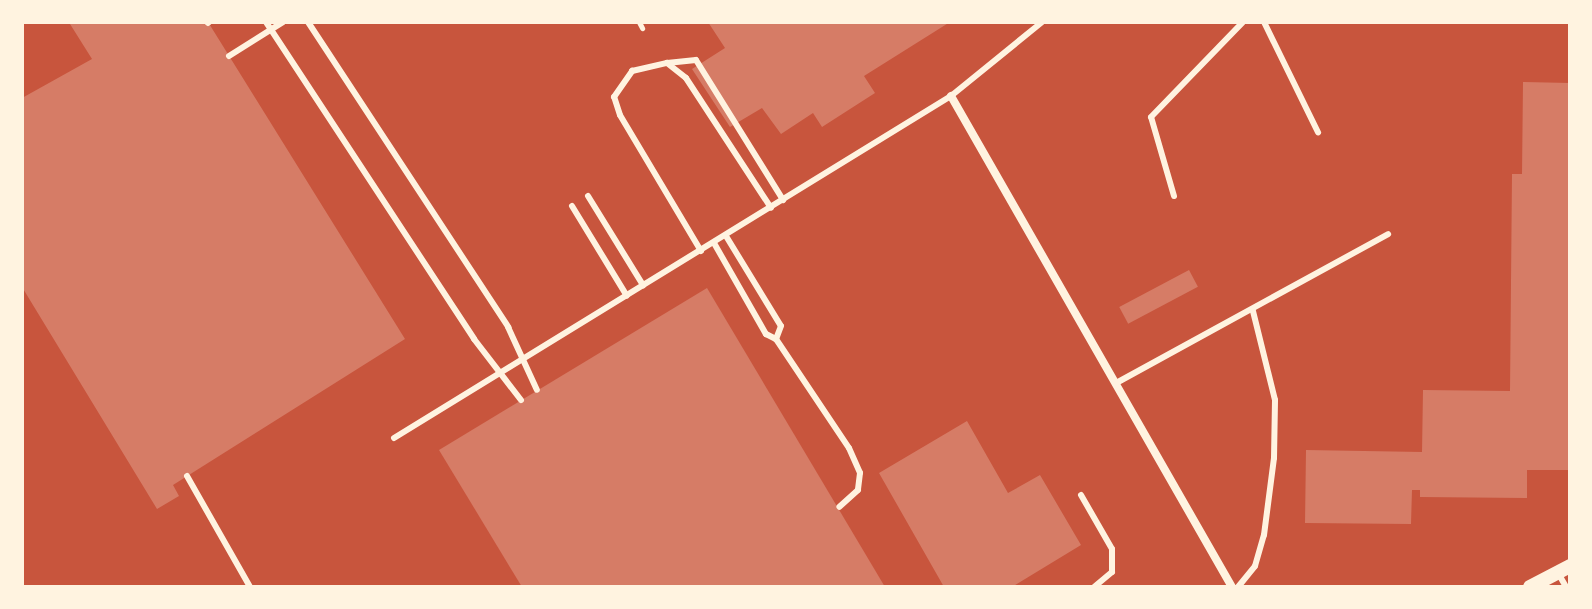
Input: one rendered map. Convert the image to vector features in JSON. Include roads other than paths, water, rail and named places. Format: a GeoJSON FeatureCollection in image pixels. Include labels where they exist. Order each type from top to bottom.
{"type":"FeatureCollection","features":[{"type":"Feature","properties":{"kind":"street"},"geometry":{"type":"LineString","coordinates":[[951,96],[1235,587]]}},
{"type":"Feature","properties":{"kind":"street"},"geometry":{"type":"LineString","coordinates":[[1530,587],[1564,569]]}},
{"type":"Feature","properties":{"kind":"lane"},"geometry":{"type":"LineString","coordinates":[[266,22],[499,374],[521,400]]}},
{"type":"Feature","properties":{"kind":"lane"},"geometry":{"type":"LineString","coordinates":[[229,56],[283,22]]}},
{"type":"Feature","properties":{"kind":"lane"},"geometry":{"type":"LineString","coordinates":[[308,22],[508,327],[537,390]]}},
{"type":"Feature","properties":{"kind":"lane"},"geometry":{"type":"LineString","coordinates":[[394,438],[951,96],[1042,22]]}},
{"type":"Feature","properties":{"kind":"lane"},"geometry":{"type":"LineString","coordinates":[[1174,196],[1151,117],[1243,22]]}},
{"type":"Feature","properties":{"kind":"lane"},"geometry":{"type":"LineString","coordinates":[[1264,22],[1318,132]]}},
{"type":"Feature","properties":{"kind":"lane"},"geometry":{"type":"LineString","coordinates":[[701,251],[614,97],[632,71],[696,60],[783,200]]}},
{"type":"Feature","properties":{"kind":"lane"},"geometry":{"type":"LineString","coordinates":[[667,63],[686,78],[771,208]]}},
{"type":"Feature","properties":{"kind":"lane"},"geometry":{"type":"LineString","coordinates":[[588,196],[643,285]]}},
{"type":"Feature","properties":{"kind":"lane"},"geometry":{"type":"LineString","coordinates":[[572,206],[627,296]]}},
{"type":"Feature","properties":{"kind":"lane"},"geometry":{"type":"LineString","coordinates":[[1118,382],[1253,311],[1388,234]]}},
{"type":"Feature","properties":{"kind":"lane"},"geometry":{"type":"LineString","coordinates":[[726,236],[781,326],[776,339]]}},
{"type":"Feature","properties":{"kind":"lane"},"geometry":{"type":"LineString","coordinates":[[714,243],[766,334],[776,339],[849,448],[860,473],[858,490],[839,507]]}},
{"type":"Feature","properties":{"kind":"lane"},"geometry":{"type":"LineString","coordinates":[[1235,587],[1255,566],[1264,535],[1274,458],[1275,400],[1253,311]]}},
{"type":"Feature","properties":{"kind":"lane"},"geometry":{"type":"LineString","coordinates":[[187,476],[250,587]]}},
{"type":"Feature","properties":{"kind":"lane"},"geometry":{"type":"LineString","coordinates":[[1081,495],[1112,549],[1112,572],[1094,587]]}},
{"type":"Feature","properties":{"kind":"lane"},"geometry":{"type":"LineString","coordinates":[[1564,569],[1566,587]]}},
{"type":"Feature","properties":{"kind":"lane"},"geometry":{"type":"LineString","coordinates":[[241,587],[245,579]]}}]}
